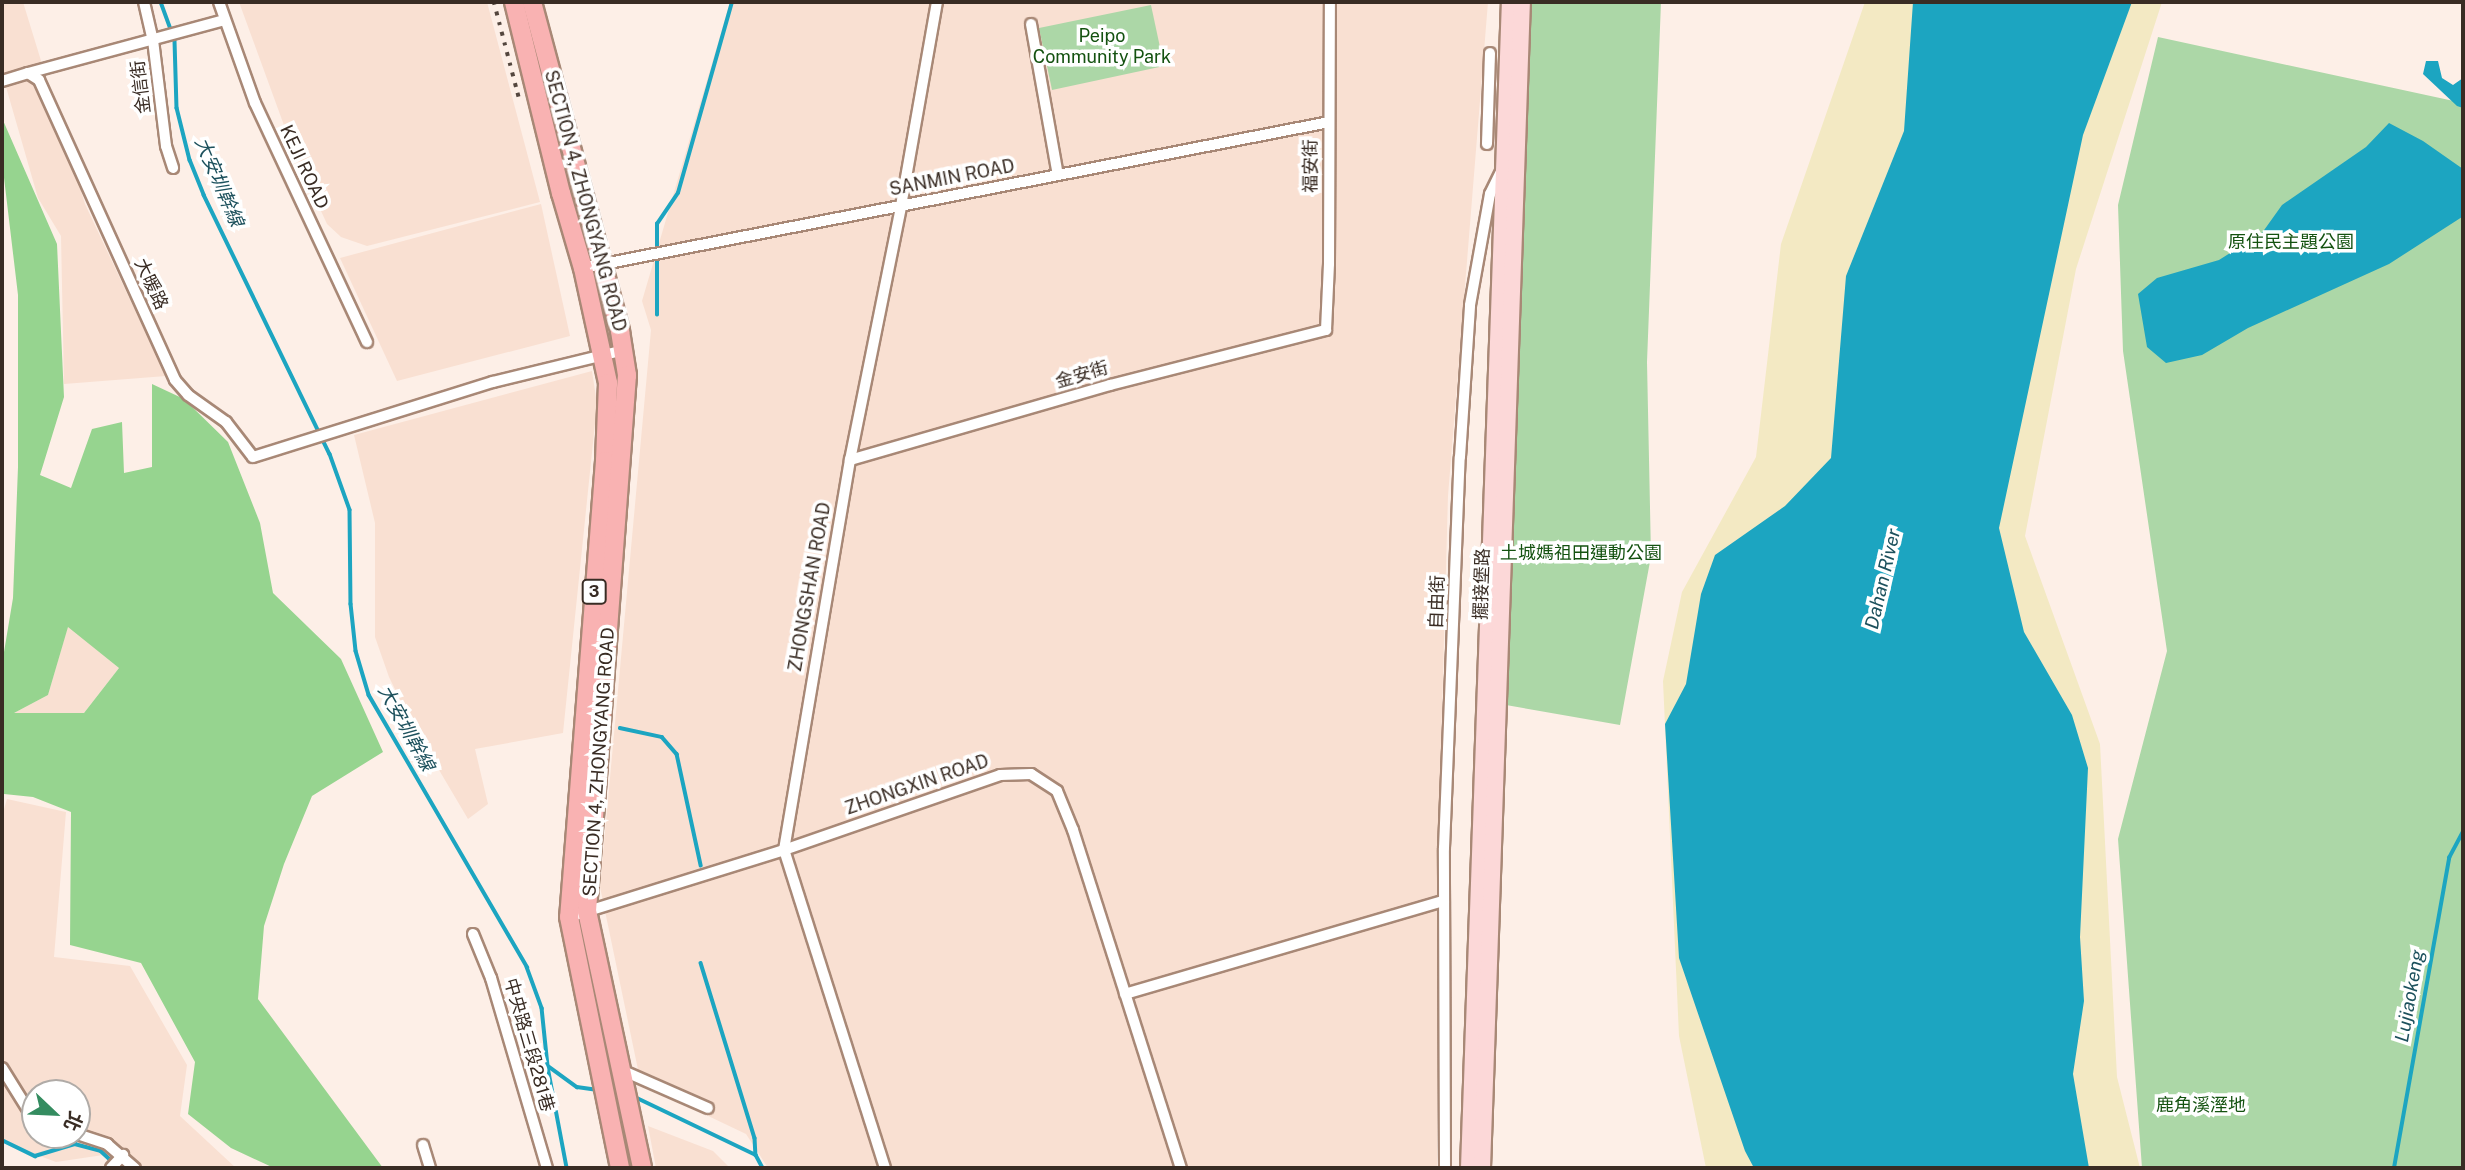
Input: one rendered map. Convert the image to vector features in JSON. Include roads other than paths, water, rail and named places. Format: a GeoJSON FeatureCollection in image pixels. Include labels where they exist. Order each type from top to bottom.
{"type":"FeatureCollection","features":[{"type":"Feature","properties":{"kind":"main road","name":"SECTION 4, ZHONGYANG ROAD"},"geometry":{"type":"LineString","coordinates":[[514,2],[561,193],[583,268],[608,383],[605,461],[569,917],[620,1168]]}},
{"type":"Feature","properties":{"kind":"main road","name":"SECTION 4, ZHONGYANG ROAD"},"geometry":{"type":"LineString","coordinates":[[532,2],[624,350],[627,405],[587,911],[619,1069]]}},
{"type":"Feature","properties":{"kind":"main road","name":"3"},"geometry":{"type":"LineString","coordinates":[[619,1069],[636,1167]]}},
{"type":"Feature","properties":{"kind":"street","name":"金信街"},"geometry":{"type":"LineString","coordinates":[[144,2],[153,40],[159,101],[173,168]]}},
{"type":"Feature","properties":{"kind":"street","name":"KEJI ROAD"},"geometry":{"type":"LineString","coordinates":[[219,2],[255,103],[366,342]]}},
{"type":"Feature","properties":{"kind":"street","name":"ZHONGSHAN ROAD"},"geometry":{"type":"LineString","coordinates":[[886,1168],[784,850],[849,460],[901,206],[937,2]]}},
{"type":"Feature","properties":{"kind":"street","name":"福安街"},"geometry":{"type":"LineString","coordinates":[[1326,330],[1329,264],[1330,2]]}},
{"type":"Feature","properties":{"kind":"street","name":"擺接堡路"},"geometry":{"type":"LineString","coordinates":[[1469,1168],[1510,2]]}},
{"type":"Feature","properties":{"kind":"street","name":"擺接堡路"},"geometry":{"type":"LineString","coordinates":[[1482,1168],[1522,2]]}},
{"type":"Feature","properties":{"kind":"street"},"geometry":{"type":"LineString","coordinates":[[2,81],[224,20]]}},
{"type":"Feature","properties":{"kind":"street"},"geometry":{"type":"LineString","coordinates":[[1031,24],[1058,175]]}},
{"type":"Feature","properties":{"kind":"street"},"geometry":{"type":"LineString","coordinates":[[1487,144],[1490,54]]}},
{"type":"Feature","properties":{"kind":"street","name":"大暖路"},"geometry":{"type":"LineString","coordinates":[[28,73],[39,80],[49,99],[175,380],[188,395],[226,422],[253,457],[333,431],[603,353]]}},
{"type":"Feature","properties":{"kind":"street","name":"SANMIN ROAD"},"geometry":{"type":"LineString","coordinates":[[583,268],[1329,122]]}},
{"type":"Feature","properties":{"kind":"street","name":"自由街"},"geometry":{"type":"LineString","coordinates":[[1445,1168],[1447,1002],[1444,901],[1460,457],[1470,305],[1490,194],[1503,167]]}},
{"type":"Feature","properties":{"kind":"street","name":"金安街"},"geometry":{"type":"LineString","coordinates":[[849,460],[1110,385],[1326,330]]}},
{"type":"Feature","properties":{"kind":"street"},"geometry":{"type":"LineString","coordinates":[[603,353],[624,350]]}},
{"type":"Feature","properties":{"kind":"street","name":"ZHONGXIN ROAD"},"geometry":{"type":"LineString","coordinates":[[569,917],[784,850],[1000,775],[1031,774],[1056,791],[1073,830],[1181,1168]]}},
{"type":"Feature","properties":{"kind":"street"},"geometry":{"type":"LineString","coordinates":[[1125,994],[1444,901]]}},
{"type":"Feature","properties":{"kind":"street","name":"中央路三段281巷"},"geometry":{"type":"LineString","coordinates":[[473,934],[491,978],[547,1168]]}},
{"type":"Feature","properties":{"kind":"street"},"geometry":{"type":"LineString","coordinates":[[2,1068],[21,1099]]}},
{"type":"Feature","properties":{"kind":"street"},"geometry":{"type":"LineString","coordinates":[[619,1069],[708,1108]]}},
{"type":"Feature","properties":{"kind":"street"},"geometry":{"type":"LineString","coordinates":[[91,1139],[107,1144],[135,1168]]}},
{"type":"Feature","properties":{"kind":"street"},"geometry":{"type":"LineString","coordinates":[[423,1145],[430,1168]]}},
{"type":"Feature","properties":{"kind":"street"},"geometry":{"type":"LineString","coordinates":[[111,1168],[122,1155]]}},
{"type":"Feature","properties":{"kind":"water","name":"Dahan River"},"geometry":{"type":"Polygon","coordinates":[[[1913,2],[2132,2],[2083,135],[1999,528],[2024,632],[2072,715],[2088,768],[2080,937],[2084,1001],[2073,1074],[2089,1168],[1754,1168],[1745,1151],[1679,958],[1665,724],[1686,684],[1701,594],[1715,555],[1785,506],[1831,458],[1846,276],[1904,131],[1913,2]]]}},
{"type":"Feature","properties":{"kind":"water"},"geometry":{"type":"Polygon","coordinates":[[[2426,61],[2438,61],[2442,78],[2453,85],[2463,78],[2463,108],[2457,106],[2423,74],[2426,61]]]}},
{"type":"Feature","properties":{"kind":"water"},"geometry":{"type":"Polygon","coordinates":[[[2389,123],[2423,141],[2463,169],[2462,217],[2389,264],[2248,328],[2202,355],[2166,363],[2147,347],[2138,294],[2157,278],[2219,260],[2262,233],[2282,205],[2366,147],[2389,123]]]}},
{"type":"Feature","properties":{"kind":"waterway","name":"大安圳幹線"},"geometry":{"type":"LineString","coordinates":[[161,2],[170,27]]}},
{"type":"Feature","properties":{"kind":"waterway"},"geometry":{"type":"LineString","coordinates":[[657,315],[657,224],[678,193],[732,2]]}},
{"type":"Feature","properties":{"kind":"waterway","name":"大安圳幹線"},"geometry":{"type":"LineString","coordinates":[[175,41],[177,108],[190,160],[204,195],[330,454],[350,510],[351,604],[356,651],[369,695],[527,967],[542,1008],[548,1066],[577,1087],[598,1090]]}},
{"type":"Feature","properties":{"kind":"waterway"},"geometry":{"type":"LineString","coordinates":[[620,728],[662,737],[677,754],[701,865]]}},
{"type":"Feature","properties":{"kind":"waterway","name":"Lujiaokeng"},"geometry":{"type":"LineString","coordinates":[[2394,1168],[2449,858],[2463,832]]}},
{"type":"Feature","properties":{"kind":"waterway"},"geometry":{"type":"LineString","coordinates":[[701,963],[755,1138],[756,1155]]}},
{"type":"Feature","properties":{"kind":"waterway"},"geometry":{"type":"LineString","coordinates":[[548,1067],[567,1168]]}},
{"type":"Feature","properties":{"kind":"waterway","name":"大安圳幹線"},"geometry":{"type":"LineString","coordinates":[[633,1096],[756,1155],[763,1168]]}},
{"type":"Feature","properties":{"kind":"waterway"},"geometry":{"type":"LineString","coordinates":[[2,1140],[35,1156],[75,1144],[101,1151],[119,1168]]}},
{"type":"Feature","properties":{"kind":"railway"},"geometry":{"type":"LineString","coordinates":[[494,2],[519,98]]}},
{"type":"Feature","properties":{"kind":"park label","name":"Peipo Community Park"},"geometry":{"type":"Point","coordinates":[1102,47]}},
{"type":"Feature","properties":{"kind":"park label","name":"原住民主題公園"},"geometry":{"type":"Point","coordinates":[2291,242]}},
{"type":"Feature","properties":{"kind":"park label","name":"土城媽祖田運動公園"},"geometry":{"type":"Point","coordinates":[1581,553]}},
{"type":"Feature","properties":{"kind":"park label","name":"鹿角溪溼地"},"geometry":{"type":"Point","coordinates":[2201,1105]}}]}
